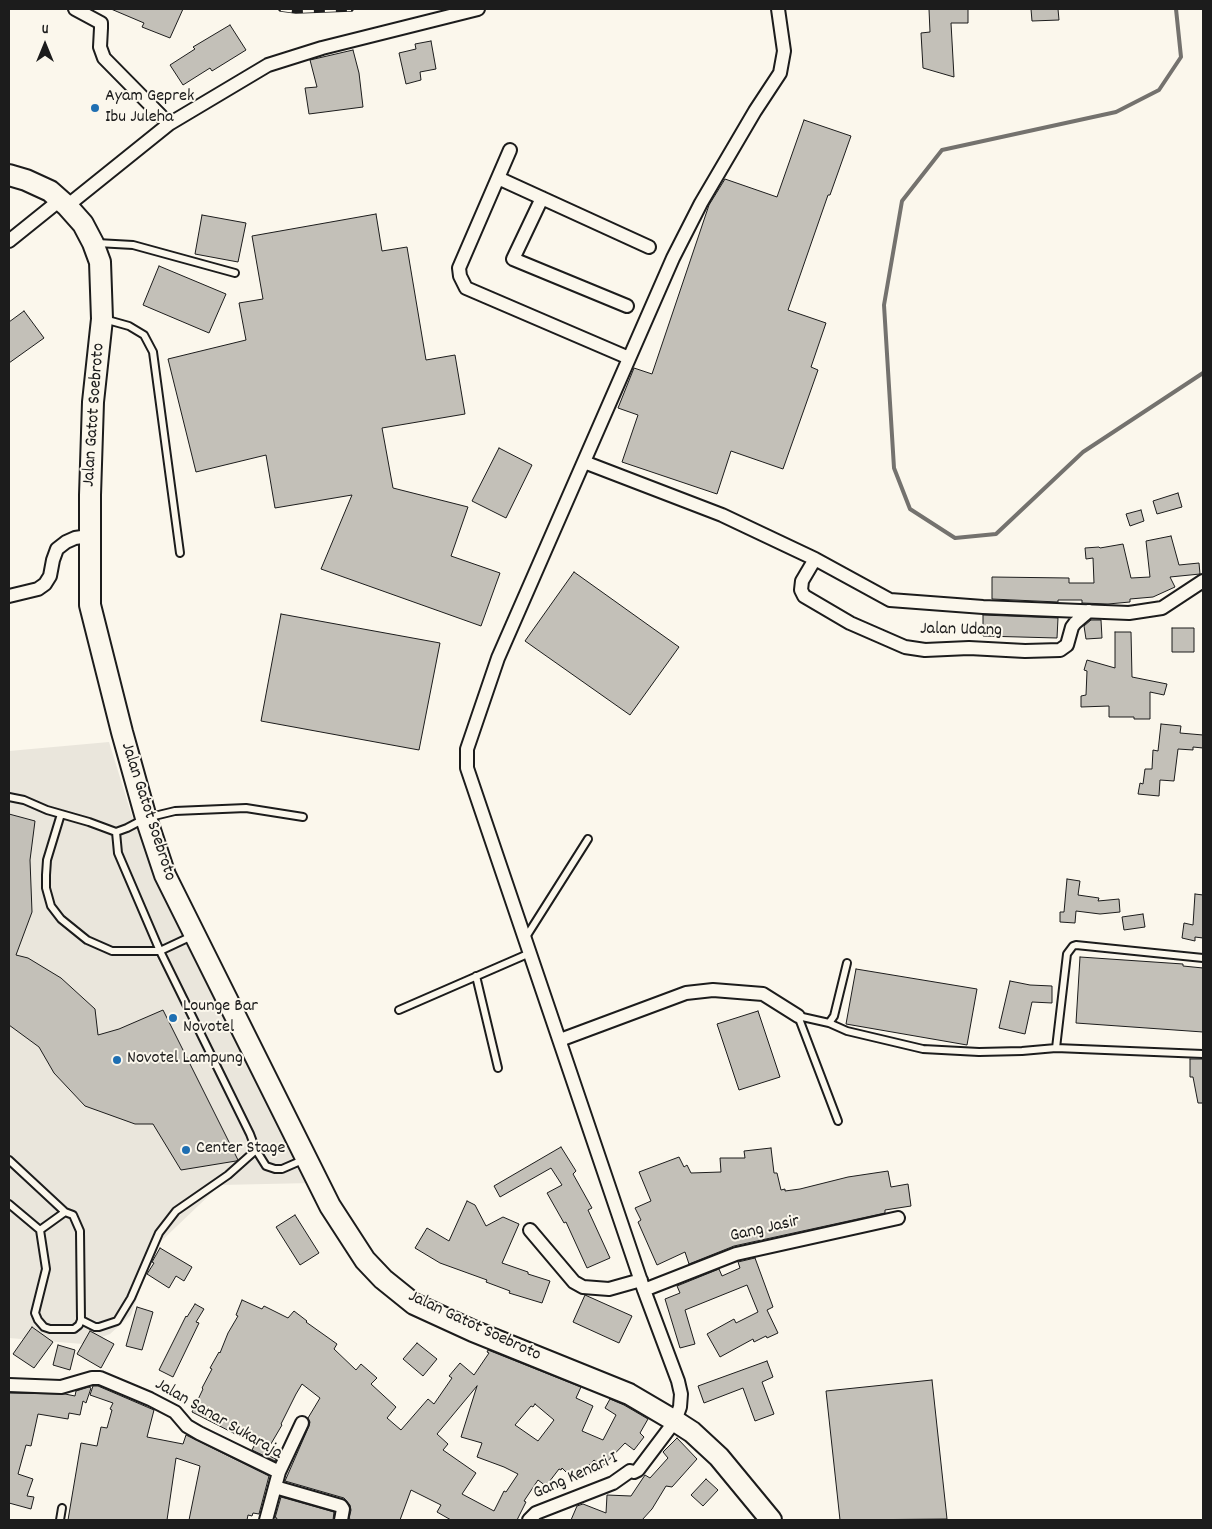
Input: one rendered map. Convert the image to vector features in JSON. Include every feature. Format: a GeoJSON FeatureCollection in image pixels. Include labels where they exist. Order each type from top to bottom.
{"type":"FeatureCollection","features":[{"type":"Feature","properties":{"kind":"main road","name":"Jalan Gatot Soebroto"},"geometry":{"type":"LineString","coordinates":[[9,176],[26,180],[50,191],[64,203],[83,224],[100,262],[102,319],[94,402],[90,605],[122,732],[146,818],[165,875],[330,1206],[365,1260],[383,1279],[414,1304],[629,1394],[675,1421],[692,1432],[719,1457],[771,1520]]}},
{"type":"Feature","properties":{"kind":"street"},"geometry":{"type":"LineString","coordinates":[[75,9],[101,23],[100,46],[104,58],[169,124]]}},
{"type":"Feature","properties":{"kind":"street"},"geometry":{"type":"LineString","coordinates":[[9,241],[64,203],[169,124],[268,65],[322,48],[478,9]]}},
{"type":"Feature","properties":{"kind":"street"},"geometry":{"type":"LineString","coordinates":[[675,1421],[680,1407],[681,1394],[679,1387],[466,768],[466,749],[498,658],[673,258],[701,203],[755,111],[780,73],[784,50],[778,9]]}},
{"type":"Feature","properties":{"kind":"street"},"geometry":{"type":"LineString","coordinates":[[510,150],[459,268],[460,276],[466,288],[629,358]]}},
{"type":"Feature","properties":{"kind":"street"},"geometry":{"type":"LineString","coordinates":[[498,178],[649,247]]}},
{"type":"Feature","properties":{"kind":"street"},"geometry":{"type":"LineString","coordinates":[[542,198],[513,260],[627,306]]}},
{"type":"Feature","properties":{"kind":"street","name":"Jalan Udang"},"geometry":{"type":"LineString","coordinates":[[584,462],[722,515],[815,559],[890,600],[983,607],[1129,613],[1162,608],[1203,581]]}},
{"type":"Feature","properties":{"kind":"street"},"geometry":{"type":"LineString","coordinates":[[9,596],[38,589],[45,584],[50,576],[57,549],[75,538],[90,536]]}},
{"type":"Feature","properties":{"kind":"street","name":"Jalan Udang"},"geometry":{"type":"LineString","coordinates":[[815,559],[802,581],[801,590],[804,596],[850,623],[906,647],[926,650],[968,648],[1024,651],[1060,650],[1067,645],[1072,627],[1089,611]]}},
{"type":"Feature","properties":{"kind":"street"},"geometry":{"type":"LineString","coordinates":[[560,1040],[686,993],[713,990],[763,994],[798,1016]]}},
{"type":"Feature","properties":{"kind":"street","name":"Gang Jasir"},"geometry":{"type":"LineString","coordinates":[[530,1230],[574,1282],[583,1287],[609,1289],[643,1285],[736,1254],[898,1218]]}},
{"type":"Feature","properties":{"kind":"street","name":"Jalan Sanar Sukaraja"},"geometry":{"type":"LineString","coordinates":[[9,1385],[61,1387],[92,1378],[100,1378],[150,1399],[175,1412],[187,1426],[199,1433],[279,1472],[266,1520]]}},
{"type":"Feature","properties":{"kind":"street","name":"Gang Kenari I"},"geometry":{"type":"LineString","coordinates":[[529,1520],[536,1513],[613,1483],[630,1470],[634,1472],[638,1470],[675,1421]]}},
{"type":"Feature","properties":{"kind":"street"},"geometry":{"type":"LineString","coordinates":[[279,1472],[302,1423]]}},
{"type":"Feature","properties":{"kind":"street"},"geometry":{"type":"LineString","coordinates":[[275,1487],[341,1506],[343,1509],[341,1520]]}},
{"type":"Feature","properties":{"kind":"lane"},"geometry":{"type":"LineString","coordinates":[[93,243],[134,245],[235,273]]}},
{"type":"Feature","properties":{"kind":"lane"},"geometry":{"type":"LineString","coordinates":[[102,319],[129,326],[144,336],[153,352],[180,554]]}},
{"type":"Feature","properties":{"kind":"lane"},"geometry":{"type":"LineString","coordinates":[[9,797],[24,800],[47,810],[90,822],[116,832],[146,818],[174,811],[246,808],[303,817]]}},
{"type":"Feature","properties":{"kind":"lane"},"geometry":{"type":"LineString","coordinates":[[61,814],[47,860],[46,888],[51,906],[61,919],[87,940],[112,951],[160,951],[195,935]]}},
{"type":"Feature","properties":{"kind":"lane"},"geometry":{"type":"LineString","coordinates":[[116,832],[118,853],[160,951],[250,1134],[256,1150],[266,1166],[275,1169],[282,1169],[306,1159]]}},
{"type":"Feature","properties":{"kind":"lane"},"geometry":{"type":"LineString","coordinates":[[525,938],[588,839]]}},
{"type":"Feature","properties":{"kind":"lane"},"geometry":{"type":"LineString","coordinates":[[1056,1048],[1067,954],[1073,946],[1203,958]]}},
{"type":"Feature","properties":{"kind":"lane"},"geometry":{"type":"LineString","coordinates":[[400,1010],[530,952]]}},
{"type":"Feature","properties":{"kind":"lane"},"geometry":{"type":"LineString","coordinates":[[829,1023],[834,1016],[847,963]]}},
{"type":"Feature","properties":{"kind":"lane"},"geometry":{"type":"LineString","coordinates":[[476,976],[498,1068]]}},
{"type":"Feature","properties":{"kind":"lane"},"geometry":{"type":"LineString","coordinates":[[798,1016],[829,1023],[847,1031],[923,1049],[979,1052],[1056,1048],[1203,1054]]}},
{"type":"Feature","properties":{"kind":"lane"},"geometry":{"type":"LineString","coordinates":[[798,1016],[838,1121]]}},
{"type":"Feature","properties":{"kind":"lane"},"geometry":{"type":"LineString","coordinates":[[81,1320],[95,1327],[100,1327],[117,1320],[131,1298],[158,1233],[176,1211],[228,1175],[256,1150]]}},
{"type":"Feature","properties":{"kind":"lane"},"geometry":{"type":"LineString","coordinates":[[9,1160],[66,1212],[73,1215],[80,1232],[81,1320],[77,1327],[69,1330],[50,1329],[38,1320],[35,1313],[46,1269],[40,1230],[9,1204]]}},
{"type":"Feature","properties":{"kind":"lane"},"geometry":{"type":"LineString","coordinates":[[40,1230],[66,1212]]}},
{"type":"Feature","properties":{"kind":"lane"},"geometry":{"type":"LineString","coordinates":[[60,1520],[62,1508]]}},
{"type":"Feature","properties":{"kind":"shaded area"},"geometry":{"type":"Polygon","coordinates":[[[109,742],[132,816],[158,881],[179,925],[224,1004],[312,1183],[220,1185],[155,1247],[131,1315],[110,1334],[83,1344],[9,1338],[9,751],[109,742]]]}},
{"type":"Feature","properties":{"kind":"building"},"geometry":{"type":"Polygon","coordinates":[[[111,9],[183,9],[170,38],[142,27],[144,23],[111,9]]]}},
{"type":"Feature","properties":{"kind":"building"},"geometry":{"type":"Polygon","coordinates":[[[929,9],[968,9],[968,23],[951,23],[954,77],[923,68],[921,33],[930,32],[929,9]]]}},
{"type":"Feature","properties":{"kind":"building"},"geometry":{"type":"Polygon","coordinates":[[[1031,9],[1058,9],[1059,20],[1032,21],[1031,9]]]}},
{"type":"Feature","properties":{"kind":"building"},"geometry":{"type":"Polygon","coordinates":[[[230,25],[246,50],[212,71],[210,68],[183,85],[170,65],[195,49],[193,47],[230,25]]]}},
{"type":"Feature","properties":{"kind":"building"},"geometry":{"type":"Polygon","coordinates":[[[431,41],[436,69],[420,72],[421,80],[406,84],[399,53],[416,49],[415,44],[431,41]]]}},
{"type":"Feature","properties":{"kind":"building"},"geometry":{"type":"Polygon","coordinates":[[[353,50],[359,73],[363,107],[309,114],[305,88],[317,87],[310,60],[353,50]]]}},
{"type":"Feature","properties":{"kind":"building"},"geometry":{"type":"Polygon","coordinates":[[[804,120],[851,136],[830,195],[828,195],[788,310],[826,323],[811,367],[818,370],[783,469],[731,451],[717,494],[622,462],[638,415],[618,408],[634,368],[652,374],[709,205],[725,179],[777,197],[804,120]]]}},
{"type":"Feature","properties":{"kind":"building"},"geometry":{"type":"Polygon","coordinates":[[[376,214],[382,251],[407,247],[426,360],[455,355],[465,414],[382,428],[393,488],[468,507],[451,556],[500,573],[481,626],[321,569],[352,495],[275,508],[266,455],[196,472],[168,359],[246,340],[239,303],[263,299],[252,236],[376,214]]]}},
{"type":"Feature","properties":{"kind":"building"},"geometry":{"type":"Polygon","coordinates":[[[202,215],[246,223],[238,262],[195,254],[202,215]]]}},
{"type":"Feature","properties":{"kind":"building"},"geometry":{"type":"Polygon","coordinates":[[[159,266],[226,294],[209,333],[143,305],[159,266]]]}},
{"type":"Feature","properties":{"kind":"building"},"geometry":{"type":"Polygon","coordinates":[[[24,311],[44,338],[9,363],[9,322],[24,311]]]}},
{"type":"Feature","properties":{"kind":"building"},"geometry":{"type":"Polygon","coordinates":[[[499,448],[532,465],[506,518],[472,501],[499,448]]]}},
{"type":"Feature","properties":{"kind":"building"},"geometry":{"type":"Polygon","coordinates":[[[1178,493],[1182,507],[1157,514],[1153,501],[1178,493]]]}},
{"type":"Feature","properties":{"kind":"building"},"geometry":{"type":"Polygon","coordinates":[[[1141,510],[1144,521],[1130,526],[1126,514],[1141,510]]]}},
{"type":"Feature","properties":{"kind":"building"},"geometry":{"type":"Polygon","coordinates":[[[1171,536],[1179,565],[1199,563],[1200,574],[1170,577],[1175,587],[1153,597],[1130,599],[1130,602],[1108,604],[1082,603],[1082,600],[1058,600],[1058,602],[992,599],[992,577],[1069,578],[1069,583],[1094,583],[1093,558],[1086,559],[1085,548],[1100,548],[1123,544],[1131,578],[1150,577],[1146,541],[1171,536]]]}},
{"type":"Feature","properties":{"kind":"building"},"geometry":{"type":"Polygon","coordinates":[[[574,572],[679,647],[630,715],[525,641],[574,572]]]}},
{"type":"Feature","properties":{"kind":"building"},"geometry":{"type":"Polygon","coordinates":[[[281,614],[440,643],[419,750],[261,721],[281,614]]]}},
{"type":"Feature","properties":{"kind":"building"},"geometry":{"type":"Polygon","coordinates":[[[983,615],[1058,618],[1057,638],[983,636],[983,615]]]}},
{"type":"Feature","properties":{"kind":"building"},"geometry":{"type":"Polygon","coordinates":[[[1091,620],[1101,620],[1102,638],[1086,639],[1084,626],[1091,620]]]}},
{"type":"Feature","properties":{"kind":"building"},"geometry":{"type":"Polygon","coordinates":[[[1172,628],[1194,628],[1194,652],[1172,652],[1172,628]]]}},
{"type":"Feature","properties":{"kind":"building"},"geometry":{"type":"Polygon","coordinates":[[[1115,632],[1131,632],[1132,677],[1167,684],[1164,695],[1150,692],[1150,719],[1109,717],[1109,706],[1081,707],[1081,696],[1086,695],[1087,671],[1084,670],[1087,660],[1115,668],[1115,632]]]}},
{"type":"Feature","properties":{"kind":"building"},"geometry":{"type":"Polygon","coordinates":[[[1161,724],[1181,726],[1180,733],[1203,735],[1203,748],[1193,747],[1193,750],[1178,749],[1174,781],[1160,780],[1159,796],[1138,794],[1140,783],[1143,784],[1145,769],[1152,769],[1153,750],[1158,751],[1161,724]]]}},
{"type":"Feature","properties":{"kind":"building","name":"Novotel Lampung"},"geometry":{"type":"Polygon","coordinates":[[[9,814],[35,821],[30,860],[32,912],[16,955],[28,958],[61,978],[95,1009],[98,1035],[119,1029],[163,1010],[238,1160],[181,1170],[153,1124],[135,1124],[85,1106],[54,1073],[39,1047],[9,1025],[9,814]]]}},
{"type":"Feature","properties":{"kind":"building"},"geometry":{"type":"Polygon","coordinates":[[[1067,879],[1080,881],[1078,895],[1099,898],[1098,901],[1119,899],[1120,912],[1100,914],[1076,911],[1075,923],[1060,922],[1060,912],[1064,912],[1067,879]]]}},
{"type":"Feature","properties":{"kind":"building"},"geometry":{"type":"Polygon","coordinates":[[[1195,894],[1203,895],[1203,938],[1195,937],[1195,941],[1182,938],[1184,923],[1193,925],[1195,894]]]}},
{"type":"Feature","properties":{"kind":"building"},"geometry":{"type":"Polygon","coordinates":[[[1143,914],[1145,927],[1124,930],[1122,917],[1143,914]]]}},
{"type":"Feature","properties":{"kind":"building"},"geometry":{"type":"Polygon","coordinates":[[[1080,957],[1183,964],[1183,966],[1203,968],[1203,1032],[1076,1023],[1080,957]]]}},
{"type":"Feature","properties":{"kind":"building"},"geometry":{"type":"Polygon","coordinates":[[[856,969],[977,989],[967,1045],[846,1024],[856,969]]]}},
{"type":"Feature","properties":{"kind":"building"},"geometry":{"type":"Polygon","coordinates":[[[1010,981],[1030,985],[1052,986],[1052,1003],[1032,1002],[1025,1034],[999,1028],[1010,981]]]}},
{"type":"Feature","properties":{"kind":"building"},"geometry":{"type":"Polygon","coordinates":[[[758,1011],[780,1077],[739,1090],[717,1024],[758,1011]]]}},
{"type":"Feature","properties":{"kind":"building"},"geometry":{"type":"Polygon","coordinates":[[[1190,1059],[1203,1059],[1203,1103],[1198,1103],[1193,1077],[1190,1077],[1190,1059]]]}},
{"type":"Feature","properties":{"kind":"building"},"geometry":{"type":"Polygon","coordinates":[[[561,1147],[576,1171],[573,1174],[592,1208],[588,1210],[610,1258],[587,1268],[566,1222],[564,1223],[547,1193],[562,1185],[551,1168],[500,1197],[494,1186],[561,1147]]]}},
{"type":"Feature","properties":{"kind":"building"},"geometry":{"type":"Polygon","coordinates":[[[771,1148],[774,1173],[777,1173],[781,1190],[800,1189],[848,1177],[888,1171],[891,1187],[908,1184],[911,1206],[885,1210],[885,1213],[734,1246],[689,1264],[685,1252],[657,1265],[638,1222],[641,1220],[635,1208],[651,1201],[639,1172],[679,1157],[684,1167],[687,1165],[691,1173],[721,1172],[720,1158],[745,1158],[744,1151],[771,1148]]]}},
{"type":"Feature","properties":{"kind":"building"},"geometry":{"type":"Polygon","coordinates":[[[467,1201],[475,1205],[486,1226],[503,1217],[519,1224],[502,1263],[550,1281],[542,1303],[509,1293],[510,1291],[486,1282],[487,1280],[440,1263],[415,1248],[427,1228],[449,1241],[467,1201]]]}},
{"type":"Feature","properties":{"kind":"building"},"geometry":{"type":"Polygon","coordinates":[[[295,1215],[319,1253],[300,1265],[276,1227],[295,1215]]]}},
{"type":"Feature","properties":{"kind":"building"},"geometry":{"type":"Polygon","coordinates":[[[160,1248],[192,1267],[184,1281],[176,1276],[169,1288],[147,1274],[160,1248]]]}},
{"type":"Feature","properties":{"kind":"building"},"geometry":{"type":"Polygon","coordinates":[[[755,1258],[773,1307],[767,1310],[778,1333],[754,1342],[753,1339],[720,1357],[707,1334],[734,1319],[736,1323],[758,1312],[747,1285],[685,1310],[695,1344],[680,1348],[665,1299],[680,1293],[677,1286],[719,1269],[722,1276],[740,1268],[738,1262],[755,1258]]]}},
{"type":"Feature","properties":{"kind":"building"},"geometry":{"type":"Polygon","coordinates":[[[585,1295],[632,1316],[619,1343],[573,1322],[585,1295]]]}},
{"type":"Feature","properties":{"kind":"building"},"geometry":{"type":"Polygon","coordinates":[[[242,1300],[262,1309],[264,1306],[288,1318],[294,1311],[337,1344],[334,1349],[356,1370],[361,1364],[377,1378],[371,1384],[396,1407],[387,1418],[401,1430],[428,1399],[434,1404],[452,1378],[449,1376],[460,1363],[474,1375],[489,1353],[487,1352],[488,1350],[581,1387],[576,1398],[593,1406],[582,1431],[603,1440],[616,1415],[605,1408],[610,1399],[648,1419],[640,1433],[644,1437],[634,1450],[625,1443],[602,1467],[594,1460],[574,1480],[562,1468],[561,1470],[559,1469],[546,1486],[538,1480],[524,1501],[526,1502],[517,1520],[451,1520],[437,1512],[441,1505],[411,1490],[400,1520],[349,1519],[350,1505],[344,1498],[285,1481],[309,1426],[308,1418],[320,1398],[302,1384],[265,1454],[276,1459],[275,1461],[252,1450],[255,1444],[192,1412],[212,1369],[210,1368],[220,1353],[228,1333],[238,1316],[236,1315],[242,1300]],[[477,1386],[437,1434],[448,1444],[443,1450],[476,1473],[462,1494],[494,1511],[504,1491],[506,1492],[518,1474],[477,1457],[482,1443],[461,1437],[477,1386]],[[535,1404],[533,1407],[531,1406],[515,1425],[538,1441],[554,1420],[535,1404]]]}},
{"type":"Feature","properties":{"kind":"building"},"geometry":{"type":"Polygon","coordinates":[[[195,1304],[204,1309],[196,1322],[199,1323],[173,1377],[159,1370],[186,1316],[195,1304]]]}},
{"type":"Feature","properties":{"kind":"building"},"geometry":{"type":"Polygon","coordinates":[[[137,1307],[153,1312],[142,1350],[126,1346],[137,1307]]]}},
{"type":"Feature","properties":{"kind":"building"},"geometry":{"type":"Polygon","coordinates":[[[32,1327],[53,1342],[34,1368],[13,1354],[32,1327]]]}},
{"type":"Feature","properties":{"kind":"building"},"geometry":{"type":"Polygon","coordinates":[[[90,1331],[114,1344],[101,1368],[77,1354],[90,1331]]]}},
{"type":"Feature","properties":{"kind":"building"},"geometry":{"type":"Polygon","coordinates":[[[417,1343],[437,1359],[423,1376],[403,1359],[417,1343]]]}},
{"type":"Feature","properties":{"kind":"building"},"geometry":{"type":"Polygon","coordinates":[[[58,1345],[75,1350],[70,1370],[53,1365],[58,1345]]]}},
{"type":"Feature","properties":{"kind":"building"},"geometry":{"type":"Polygon","coordinates":[[[767,1361],[773,1377],[762,1382],[774,1414],[755,1421],[743,1388],[704,1403],[698,1386],[767,1361]]]}},
{"type":"Feature","properties":{"kind":"building"},"geometry":{"type":"Polygon","coordinates":[[[932,1380],[947,1519],[840,1520],[826,1391],[932,1380]]]}},
{"type":"Feature","properties":{"kind":"building"},"geometry":{"type":"Polygon","coordinates":[[[93,1386],[98,1386],[154,1410],[147,1437],[183,1444],[186,1435],[269,1476],[259,1514],[253,1513],[252,1516],[248,1515],[247,1520],[189,1520],[200,1466],[176,1458],[167,1520],[68,1520],[81,1443],[97,1446],[101,1427],[107,1428],[112,1410],[110,1409],[113,1403],[90,1395],[93,1386]]]}},
{"type":"Feature","properties":{"kind":"building"},"geometry":{"type":"Polygon","coordinates":[[[91,1388],[86,1403],[83,1401],[80,1415],[69,1413],[68,1419],[38,1414],[31,1446],[26,1445],[18,1474],[33,1479],[27,1496],[34,1497],[31,1509],[9,1503],[9,1393],[65,1394],[75,1396],[76,1391],[91,1388]]]}},
{"type":"Feature","properties":{"kind":"building"},"geometry":{"type":"Polygon","coordinates":[[[677,1438],[697,1459],[672,1487],[666,1486],[652,1509],[642,1520],[571,1520],[577,1506],[583,1504],[606,1513],[607,1495],[631,1496],[645,1475],[650,1478],[668,1458],[663,1452],[677,1438]]]}},
{"type":"Feature","properties":{"kind":"building"},"geometry":{"type":"Polygon","coordinates":[[[706,1479],[718,1490],[703,1506],[691,1495],[706,1479]]]}},
{"type":"Feature","properties":{"kind":"building"},"geometry":{"type":"Polygon","coordinates":[[[281,1497],[334,1512],[333,1520],[276,1520],[281,1497]]]}},
{"type":"Feature","properties":{"kind":"waterway"},"geometry":{"type":"LineString","coordinates":[[1176,9],[1181,57],[1159,90],[1116,112],[942,150],[902,201],[884,305],[894,468],[910,509],[955,538],[996,534],[1083,452],[1203,373]]}},
{"type":"Feature","properties":{"kind":"railway"},"geometry":{"type":"LineString","coordinates":[[281,9],[296,11],[351,9]]}},
{"type":"Feature","properties":{"kind":"place","name":"Ayam Geprek Ibu Juleha"},"geometry":{"type":"Point","coordinates":[95,108]}},
{"type":"Feature","properties":{"kind":"place","name":"Lounge Bar Novotel"},"geometry":{"type":"Point","coordinates":[173,1018]}},
{"type":"Feature","properties":{"kind":"place","name":"Novotel Lampung"},"geometry":{"type":"Point","coordinates":[117,1060]}},
{"type":"Feature","properties":{"kind":"place","name":"Center Stage"},"geometry":{"type":"Point","coordinates":[186,1150]}}]}
